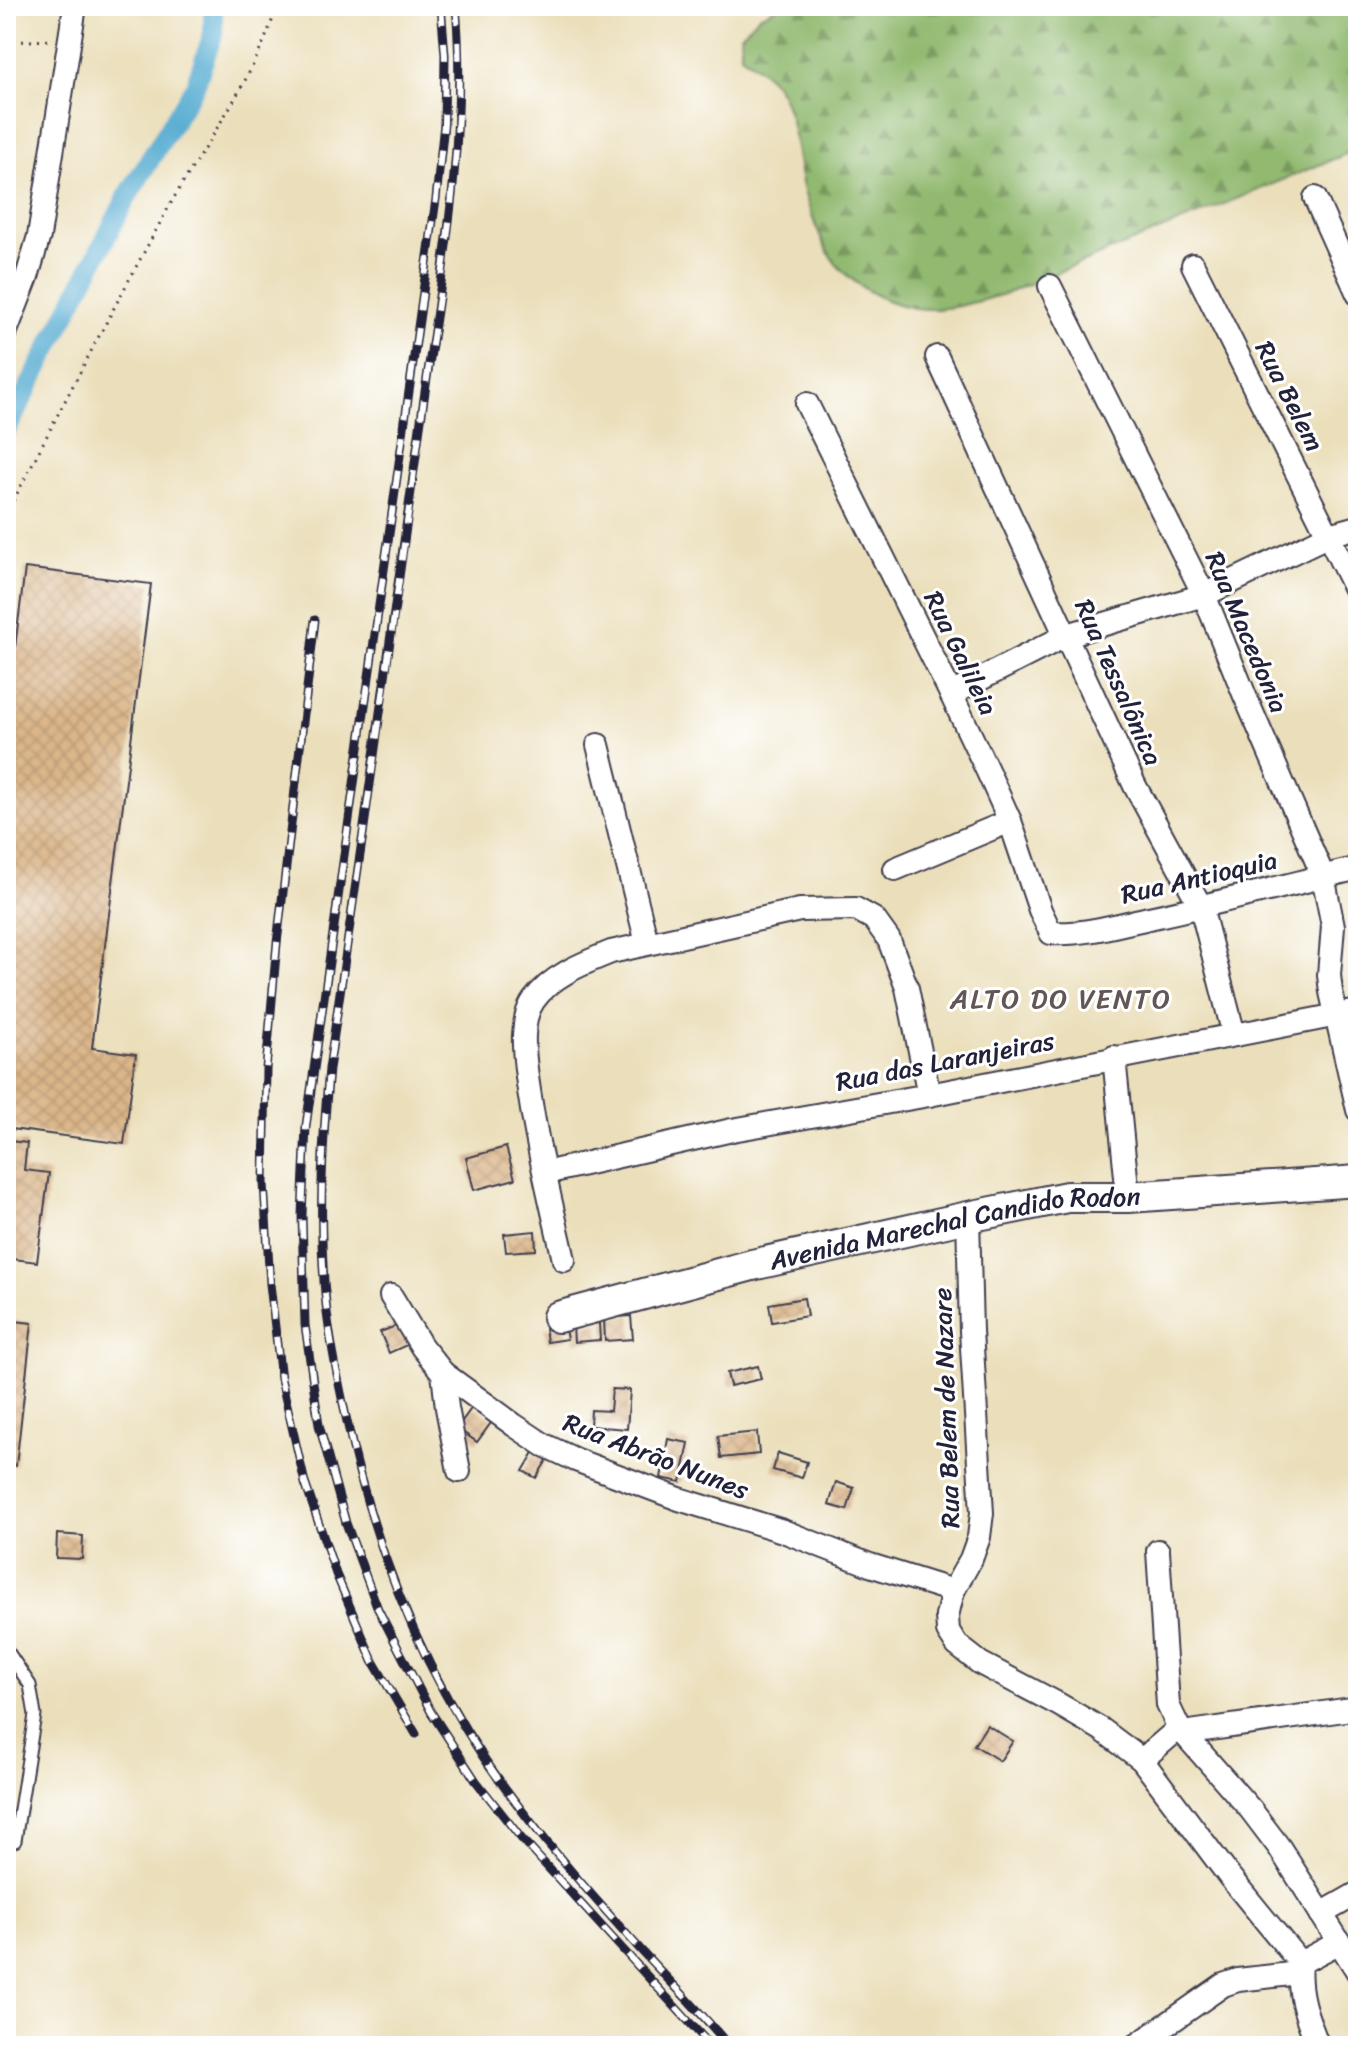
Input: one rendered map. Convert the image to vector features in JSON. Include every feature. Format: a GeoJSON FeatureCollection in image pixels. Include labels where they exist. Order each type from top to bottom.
{"type":"FeatureCollection","features":[{"type":"Feature","properties":{"kind":"street"},"geometry":{"type":"LineString","coordinates":[[6,331],[39,236],[75,6]]}},
{"type":"Feature","properties":{"kind":"street"},"geometry":{"type":"LineString","coordinates":[[1315,198],[1358,294]]}},
{"type":"Feature","properties":{"kind":"street","name":"Rua Belem"},"geometry":{"type":"LineString","coordinates":[[1193,265],[1358,595]]}},
{"type":"Feature","properties":{"kind":"street","name":"Rua Macedonia"},"geometry":{"type":"LineString","coordinates":[[1050,286],[1204,595],[1250,710],[1323,876],[1333,926],[1329,975],[1348,1013],[1358,1110]]}},
{"type":"Feature","properties":{"kind":"street","name":"Rua Tessalônica"},"geometry":{"type":"LineString","coordinates":[[937,357],[1135,786],[1201,907],[1234,1035]]}},
{"type":"Feature","properties":{"kind":"street","name":"Rua Galileia"},"geometry":{"type":"LineString","coordinates":[[807,404],[951,694],[1010,821],[1040,910],[1051,933]]}},
{"type":"Feature","properties":{"kind":"street"},"geometry":{"type":"LineString","coordinates":[[951,694],[1067,635],[1204,595],[1329,535],[1358,527]]}},
{"type":"Feature","properties":{"kind":"street"},"geometry":{"type":"LineString","coordinates":[[598,745],[647,943]]}},
{"type":"Feature","properties":{"kind":"street"},"geometry":{"type":"LineString","coordinates":[[895,869],[1010,821]]}},
{"type":"Feature","properties":{"kind":"street","name":"Rua Antioquia"},"geometry":{"type":"LineString","coordinates":[[1051,933],[1099,928],[1201,907],[1358,868]]}},
{"type":"Feature","properties":{"kind":"street"},"geometry":{"type":"LineString","coordinates":[[564,1260],[533,1116],[523,1039],[526,1015],[533,1001],[565,973],[586,962],[647,943],[800,910],[856,909],[874,919],[889,940],[907,988],[929,1095]]}},
{"type":"Feature","properties":{"kind":"street","name":"Rua das Laranjeiras"},"geometry":{"type":"LineString","coordinates":[[545,1173],[732,1130],[1348,1013]]}},
{"type":"Feature","properties":{"kind":"street"},"geometry":{"type":"LineString","coordinates":[[1114,1057],[1128,1197]]}},
{"type":"Feature","properties":{"kind":"street","name":"Avenida Marechal Candido Rodon"},"geometry":{"type":"LineString","coordinates":[[558,1317],[752,1265],[1067,1197],[1128,1197],[1358,1181]]}},
{"type":"Feature","properties":{"kind":"street","name":"Rua Belem de Nazare"},"geometry":{"type":"LineString","coordinates":[[953,1591],[971,1559],[979,1537],[982,1513],[968,1217]]}},
{"type":"Feature","properties":{"kind":"street","name":"Rua Abrão Nunes"},"geometry":{"type":"LineString","coordinates":[[391,1296],[422,1347],[443,1373],[544,1445],[679,1499],[783,1531],[870,1565],[953,1591]]}},
{"type":"Feature","properties":{"kind":"street"},"geometry":{"type":"LineString","coordinates":[[443,1373],[459,1471]]}},
{"type":"Feature","properties":{"kind":"street"},"geometry":{"type":"LineString","coordinates":[[1158,1551],[1168,1705],[1181,1731],[1251,1810],[1279,1847],[1358,1972]]}},
{"type":"Feature","properties":{"kind":"street"},"geometry":{"type":"LineString","coordinates":[[953,1591],[947,1616],[948,1631],[957,1645],[980,1663],[1101,1729],[1142,1760],[1299,1968],[1304,2013],[1318,2046]]}},
{"type":"Feature","properties":{"kind":"street"},"geometry":{"type":"LineString","coordinates":[[1142,1760],[1181,1731],[1358,1708]]}},
{"type":"Feature","properties":{"kind":"street"},"geometry":{"type":"LineString","coordinates":[[1321,1914],[1358,1893]]}},
{"type":"Feature","properties":{"kind":"street"},"geometry":{"type":"LineString","coordinates":[[1136,2046],[1223,1985],[1299,1968],[1338,1943]]}},
{"type":"Feature","properties":{"kind":"lane"},"geometry":{"type":"LineString","coordinates":[[6,1649],[30,1685],[35,1715],[15,1841]]}},
{"type":"Feature","properties":{"kind":"path"},"geometry":{"type":"LineString","coordinates":[[6,515],[130,277],[177,193],[240,93],[268,37],[277,6]]}},
{"type":"Feature","properties":{"kind":"path"},"geometry":{"type":"LineString","coordinates":[[6,42],[70,39]]}},
{"type":"Feature","properties":{"kind":"green space"},"geometry":{"type":"Polygon","coordinates":[[[780,6],[1358,6],[1358,149],[1005,294],[947,308],[902,305],[866,290],[837,265],[826,249],[805,195],[785,101],[770,78],[741,55],[741,35],[759,16],[780,6]]]}},
{"type":"Feature","properties":{"kind":"building"},"geometry":{"type":"Polygon","coordinates":[[[25,568],[151,584],[92,1048],[136,1054],[124,1144],[11,1129],[10,1141],[27,1143],[24,1170],[49,1173],[37,1262],[6,1258],[6,718],[25,568]]]}},
{"type":"Feature","properties":{"kind":"building"},"geometry":{"type":"Polygon","coordinates":[[[506,1147],[515,1179],[474,1190],[466,1158],[506,1147]]]}},
{"type":"Feature","properties":{"kind":"building"},"geometry":{"type":"Polygon","coordinates":[[[535,1231],[536,1250],[506,1252],[504,1234],[535,1231]]]}},
{"type":"Feature","properties":{"kind":"building"},"geometry":{"type":"Polygon","coordinates":[[[804,1298],[807,1316],[772,1322],[769,1304],[804,1298]]]}},
{"type":"Feature","properties":{"kind":"building"},"geometry":{"type":"Polygon","coordinates":[[[631,1316],[633,1339],[605,1341],[604,1318],[631,1316]]]}},
{"type":"Feature","properties":{"kind":"building"},"geometry":{"type":"Polygon","coordinates":[[[6,1320],[32,1323],[16,1466],[6,1465],[6,1320]]]}},
{"type":"Feature","properties":{"kind":"building"},"geometry":{"type":"Polygon","coordinates":[[[599,1323],[600,1340],[574,1342],[573,1325],[599,1323]]]}},
{"type":"Feature","properties":{"kind":"building"},"geometry":{"type":"Polygon","coordinates":[[[401,1324],[409,1344],[389,1353],[380,1332],[401,1324]]]}},
{"type":"Feature","properties":{"kind":"building"},"geometry":{"type":"Polygon","coordinates":[[[564,1325],[567,1339],[547,1342],[545,1328],[564,1325]]]}},
{"type":"Feature","properties":{"kind":"building"},"geometry":{"type":"Polygon","coordinates":[[[758,1366],[761,1379],[730,1386],[727,1373],[758,1366]]]}},
{"type":"Feature","properties":{"kind":"building"},"geometry":{"type":"Polygon","coordinates":[[[612,1389],[630,1390],[627,1429],[590,1426],[591,1410],[610,1411],[612,1389]]]}},
{"type":"Feature","properties":{"kind":"building"},"geometry":{"type":"Polygon","coordinates":[[[473,1406],[493,1420],[477,1442],[457,1428],[473,1406]]]}},
{"type":"Feature","properties":{"kind":"building"},"geometry":{"type":"Polygon","coordinates":[[[757,1432],[759,1454],[721,1458],[718,1436],[757,1432]]]}},
{"type":"Feature","properties":{"kind":"building"},"geometry":{"type":"Polygon","coordinates":[[[668,1439],[689,1443],[681,1482],[661,1478],[668,1439]]]}},
{"type":"Feature","properties":{"kind":"building"},"geometry":{"type":"Polygon","coordinates":[[[539,1444],[552,1452],[536,1478],[523,1471],[539,1444]]]}},
{"type":"Feature","properties":{"kind":"building"},"geometry":{"type":"Polygon","coordinates":[[[778,1453],[807,1462],[802,1478],[773,1470],[778,1453]]]}},
{"type":"Feature","properties":{"kind":"building"},"geometry":{"type":"Polygon","coordinates":[[[836,1482],[854,1488],[847,1510],[829,1505],[836,1482]]]}},
{"type":"Feature","properties":{"kind":"building"},"geometry":{"type":"Polygon","coordinates":[[[57,1534],[83,1536],[82,1559],[56,1558],[57,1534]]]}},
{"type":"Feature","properties":{"kind":"building"},"geometry":{"type":"Polygon","coordinates":[[[987,1725],[1013,1741],[1000,1761],[974,1745],[987,1725]]]}},
{"type":"Feature","properties":{"kind":"waterway"},"geometry":{"type":"LineString","coordinates":[[6,431],[127,197],[195,86],[213,34],[213,6]]}},
{"type":"Feature","properties":{"kind":"railway"},"geometry":{"type":"LineString","coordinates":[[441,6],[445,55],[444,124],[436,199],[306,1126],[302,1215],[305,1325],[319,1425],[346,1523],[378,1609],[431,1712],[476,1781],[521,1838],[711,2046]]}},
{"type":"Feature","properties":{"kind":"railway"},"geometry":{"type":"LineString","coordinates":[[456,6],[458,112],[450,217],[329,1069],[322,1216],[328,1318],[346,1417],[372,1518],[408,1616],[453,1709],[541,1835],[729,2046]]}},
{"type":"Feature","properties":{"kind":"railway"},"geometry":{"type":"LineString","coordinates":[[315,620],[277,943],[266,1069],[264,1183],[270,1284],[281,1379],[305,1483],[336,1574],[373,1661],[416,1734]]}},
{"type":"Feature","properties":{"kind":"district","name":"ALTO DO VENTO"},"geometry":{"type":"Point","coordinates":[1061,998]}}]}
